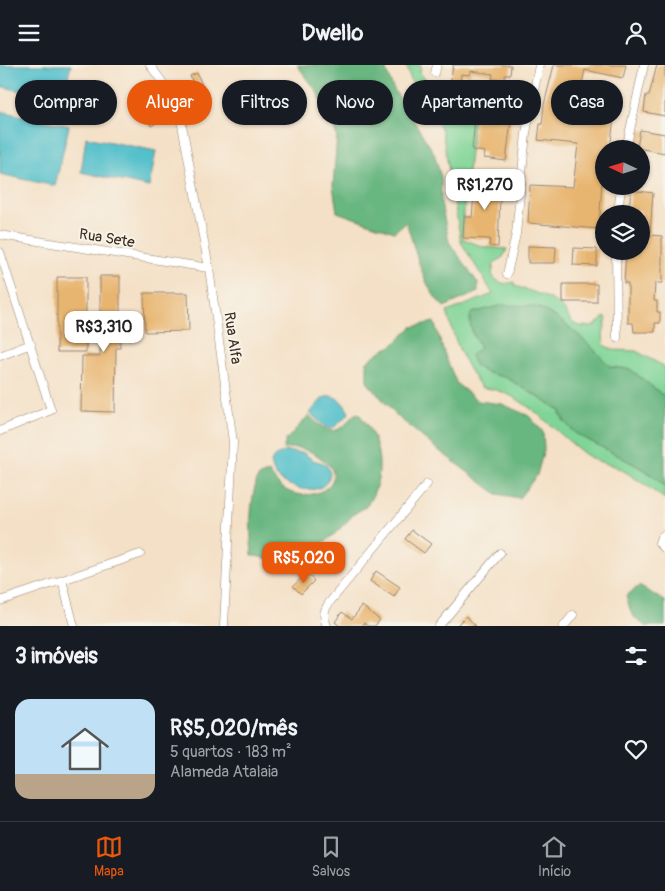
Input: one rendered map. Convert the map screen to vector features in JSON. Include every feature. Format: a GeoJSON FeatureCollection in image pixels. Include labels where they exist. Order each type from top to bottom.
{"type":"FeatureCollection","features":[{"type":"Feature","properties":{"kind":"street","name":"Rua Alfa"},"geometry":{"type":"LineString","coordinates":[[150,65],[178,104],[209,268],[233,442],[224,626]]}},
{"type":"Feature","properties":{"kind":"street"},"geometry":{"type":"LineString","coordinates":[[507,274],[516,234],[526,133],[539,65]]}},
{"type":"Feature","properties":{"kind":"street"},"geometry":{"type":"LineString","coordinates":[[628,140],[644,65]]}},
{"type":"Feature","properties":{"kind":"street","name":"Rua Sete"},"geometry":{"type":"LineString","coordinates":[[0,235],[209,268]]}},
{"type":"Feature","properties":{"kind":"street"},"geometry":{"type":"LineString","coordinates":[[0,252],[51,411],[0,431]]}},
{"type":"Feature","properties":{"kind":"street"},"geometry":{"type":"LineString","coordinates":[[616,260],[617,338]]}},
{"type":"Feature","properties":{"kind":"street"},"geometry":{"type":"LineString","coordinates":[[0,356],[31,344]]}},
{"type":"Feature","properties":{"kind":"street"},"geometry":{"type":"LineString","coordinates":[[327,626],[323,618],[324,611],[329,603],[427,484]]}},
{"type":"Feature","properties":{"kind":"street"},"geometry":{"type":"LineString","coordinates":[[665,534],[660,537],[659,543],[665,549]]}},
{"type":"Feature","properties":{"kind":"street"},"geometry":{"type":"LineString","coordinates":[[439,626],[500,553]]}},
{"type":"Feature","properties":{"kind":"street"},"geometry":{"type":"LineString","coordinates":[[0,601],[62,579],[140,555]]}},
{"type":"Feature","properties":{"kind":"street"},"geometry":{"type":"LineString","coordinates":[[62,579],[74,626]]}},
{"type":"Feature","properties":{"kind":"street"},"geometry":{"type":"LineString","coordinates":[[564,626],[573,615]]}},
{"type":"Feature","properties":{"kind":"green space"},"geometry":{"type":"Polygon","coordinates":[[[297,65],[384,65],[390,80],[317,80],[317,92],[297,65]]]}},
{"type":"Feature","properties":{"kind":"green space"},"geometry":{"type":"Polygon","coordinates":[[[406,65],[421,65],[420,73],[426,80],[411,80],[406,65]]]}},
{"type":"Feature","properties":{"kind":"green space"},"geometry":{"type":"Polygon","coordinates":[[[393,88],[403,104],[403,125],[416,125],[434,153],[441,177],[441,203],[449,242],[478,283],[478,292],[444,307],[436,299],[425,279],[406,222],[394,232],[337,212],[333,186],[337,136],[332,125],[393,125],[393,88]]]}},
{"type":"Feature","properties":{"kind":"green space"},"geometry":{"type":"Polygon","coordinates":[[[439,125],[473,125],[463,217],[463,239],[484,247],[507,249],[503,257],[494,263],[492,275],[499,282],[514,282],[515,286],[537,293],[553,301],[563,308],[571,320],[578,325],[594,326],[604,317],[607,318],[603,334],[604,345],[613,350],[636,351],[665,367],[665,397],[630,369],[610,367],[577,334],[558,319],[538,307],[471,331],[480,348],[485,372],[507,378],[559,410],[564,421],[575,433],[645,470],[665,486],[665,499],[620,469],[591,458],[526,405],[497,390],[482,388],[470,370],[457,342],[447,312],[493,294],[461,242],[442,130],[439,125]]]}},
{"type":"Feature","properties":{"kind":"green space"},"geometry":{"type":"Polygon","coordinates":[[[503,305],[530,306],[556,317],[577,333],[610,367],[630,369],[665,397],[665,486],[645,470],[575,433],[564,421],[559,410],[507,378],[485,372],[475,366],[471,355],[480,348],[471,327],[471,313],[503,305]]]}},
{"type":"Feature","properties":{"kind":"green space"},"geometry":{"type":"Polygon","coordinates":[[[434,322],[457,384],[478,401],[502,404],[529,416],[543,432],[544,449],[537,475],[519,498],[497,494],[433,446],[396,415],[367,382],[367,361],[382,350],[392,346],[412,327],[434,322]]]}},
{"type":"Feature","properties":{"kind":"green space"},"geometry":{"type":"Polygon","coordinates":[[[358,413],[372,434],[379,457],[377,482],[367,505],[354,514],[330,538],[314,548],[300,545],[269,559],[252,555],[252,506],[258,477],[269,472],[278,484],[289,492],[301,495],[313,494],[323,490],[330,484],[333,476],[331,468],[322,459],[309,451],[299,448],[283,449],[286,440],[309,415],[322,427],[336,430],[358,413]]]}},
{"type":"Feature","properties":{"kind":"green space"},"geometry":{"type":"Polygon","coordinates":[[[639,586],[665,601],[665,626],[645,626],[632,615],[626,596],[639,586]]]}},
{"type":"Feature","properties":{"kind":"water"},"geometry":{"type":"Polygon","coordinates":[[[0,65],[71,65],[67,80],[15,80],[15,90],[0,86],[0,65]]]}},
{"type":"Feature","properties":{"kind":"water"},"geometry":{"type":"Polygon","coordinates":[[[0,111],[15,114],[15,125],[69,126],[55,186],[0,174],[0,111]]]}},
{"type":"Feature","properties":{"kind":"water"},"geometry":{"type":"Polygon","coordinates":[[[86,137],[156,151],[149,187],[81,172],[86,137]]]}},
{"type":"Feature","properties":{"kind":"water"},"geometry":{"type":"Polygon","coordinates":[[[330,396],[342,402],[349,414],[332,429],[325,427],[310,413],[323,398],[330,396]]]}},
{"type":"Feature","properties":{"kind":"water"},"geometry":{"type":"Polygon","coordinates":[[[285,451],[304,453],[313,460],[326,464],[330,473],[327,481],[322,486],[308,490],[283,482],[275,474],[271,462],[274,457],[285,451]]]}},
{"type":"Feature","properties":{"kind":"building"},"geometry":{"type":"Polygon","coordinates":[[[453,65],[511,65],[510,75],[505,75],[505,80],[492,79],[493,74],[471,71],[470,75],[461,74],[461,80],[451,80],[453,65]]]}},
{"type":"Feature","properties":{"kind":"building"},"geometry":{"type":"Polygon","coordinates":[[[554,65],[626,65],[623,78],[585,70],[583,80],[551,80],[551,125],[613,125],[611,140],[595,140],[595,195],[601,195],[600,205],[595,205],[595,229],[528,223],[530,185],[573,187],[578,144],[538,140],[554,65]]]}},
{"type":"Feature","properties":{"kind":"building"},"geometry":{"type":"Polygon","coordinates":[[[657,65],[665,65],[665,116],[644,112],[646,95],[649,95],[657,65]]]}},
{"type":"Feature","properties":{"kind":"building"},"geometry":{"type":"Polygon","coordinates":[[[197,73],[200,80],[192,80],[190,76],[197,73]]]}},
{"type":"Feature","properties":{"kind":"building"},"geometry":{"type":"Polygon","coordinates":[[[474,125],[510,125],[506,161],[484,158],[485,152],[472,150],[474,125]]]}},
{"type":"Feature","properties":{"kind":"building"},"geometry":{"type":"Polygon","coordinates":[[[640,130],[665,134],[665,153],[650,150],[650,140],[638,140],[640,130]]]}},
{"type":"Feature","properties":{"kind":"building"},"geometry":{"type":"Polygon","coordinates":[[[468,180],[505,181],[504,197],[500,197],[498,247],[489,246],[490,239],[463,238],[464,217],[472,217],[474,195],[467,195],[468,180]]]}},
{"type":"Feature","properties":{"kind":"building"},"geometry":{"type":"Polygon","coordinates":[[[650,193],[653,193],[650,235],[650,205],[630,205],[630,195],[650,195],[650,193]]]}},
{"type":"Feature","properties":{"kind":"building"},"geometry":{"type":"Polygon","coordinates":[[[650,235],[662,236],[662,283],[655,283],[654,301],[657,301],[657,312],[660,312],[660,323],[655,323],[655,332],[634,332],[633,323],[628,323],[628,283],[624,283],[625,260],[650,260],[650,235]]]}},
{"type":"Feature","properties":{"kind":"building"},"geometry":{"type":"Polygon","coordinates":[[[528,246],[556,247],[555,263],[528,263],[528,246]]]}},
{"type":"Feature","properties":{"kind":"building"},"geometry":{"type":"Polygon","coordinates":[[[574,248],[595,249],[597,266],[573,265],[574,248]]]}},
{"type":"Feature","properties":{"kind":"building"},"geometry":{"type":"Polygon","coordinates":[[[100,276],[120,276],[120,348],[116,348],[115,412],[81,411],[82,356],[100,356],[100,276]]]}},
{"type":"Feature","properties":{"kind":"building"},"geometry":{"type":"Polygon","coordinates":[[[57,277],[86,277],[86,352],[57,352],[57,277]]]}},
{"type":"Feature","properties":{"kind":"building"},"geometry":{"type":"Polygon","coordinates":[[[563,284],[597,284],[597,302],[563,302],[563,284]]]}},
{"type":"Feature","properties":{"kind":"building"},"geometry":{"type":"Polygon","coordinates":[[[144,293],[188,293],[189,331],[145,332],[144,293]]]}},
{"type":"Feature","properties":{"kind":"building"},"geometry":{"type":"Polygon","coordinates":[[[412,530],[431,544],[424,553],[405,539],[412,530]]]}},
{"type":"Feature","properties":{"kind":"building"},"geometry":{"type":"Polygon","coordinates":[[[376,571],[400,587],[394,597],[370,581],[376,571]]]}},
{"type":"Feature","properties":{"kind":"building"},"geometry":{"type":"Polygon","coordinates":[[[307,573],[314,581],[301,594],[293,586],[307,573]]]}},
{"type":"Feature","properties":{"kind":"building"},"geometry":{"type":"Polygon","coordinates":[[[362,606],[380,620],[375,626],[368,626],[364,623],[362,626],[340,626],[335,622],[342,612],[352,619],[362,606]]]}},
{"type":"Feature","properties":{"kind":"building"},"geometry":{"type":"Polygon","coordinates":[[[466,616],[476,626],[456,626],[466,616]]]}}]}
